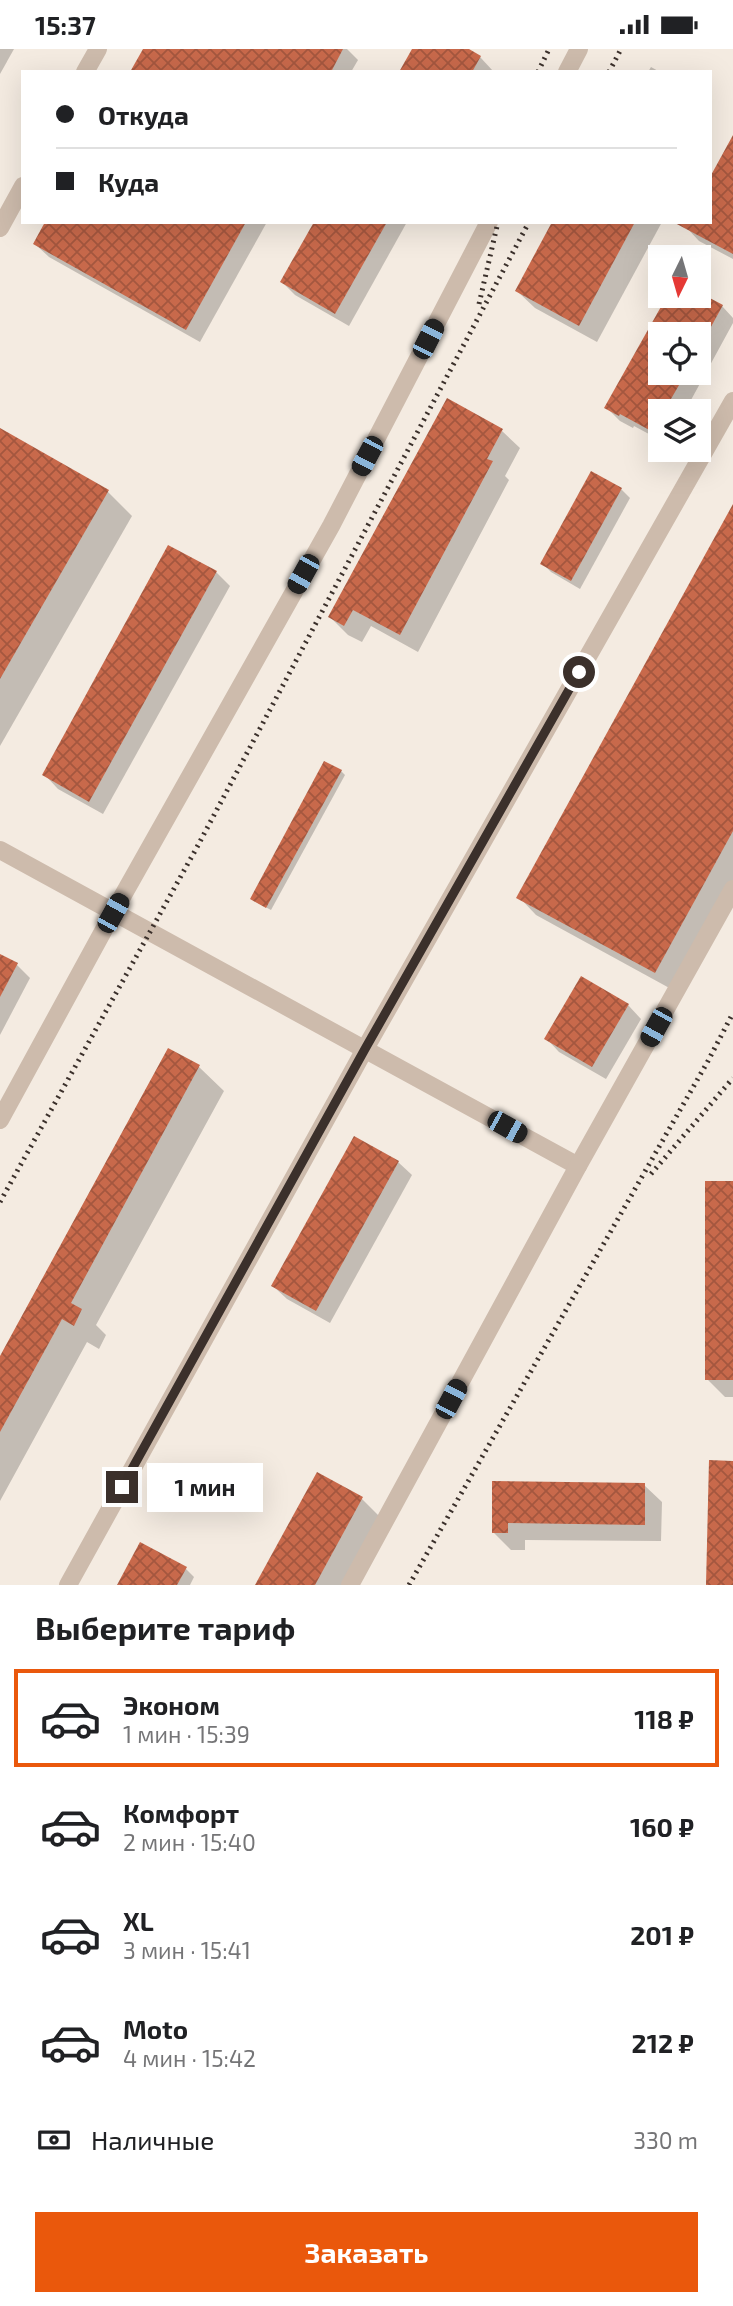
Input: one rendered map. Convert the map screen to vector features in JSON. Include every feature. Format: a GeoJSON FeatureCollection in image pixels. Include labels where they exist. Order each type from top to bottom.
{"type":"FeatureCollection","features":[{"type":"Feature","properties":{"kind":"lane"},"geometry":{"type":"LineString","coordinates":[[86,70],[98,49]]}},
{"type":"Feature","properties":{"kind":"lane"},"geometry":{"type":"LineString","coordinates":[[569,70],[579,49]]}},
{"type":"Feature","properties":{"kind":"lane"},"geometry":{"type":"LineString","coordinates":[[0,228],[21,190]]}},
{"type":"Feature","properties":{"kind":"lane"},"geometry":{"type":"LineString","coordinates":[[0,1120],[331,526],[488,224]]}},
{"type":"Feature","properties":{"kind":"lane"},"geometry":{"type":"LineString","coordinates":[[68,1585],[365,1049],[731,410]]}},
{"type":"Feature","properties":{"kind":"lane"},"geometry":{"type":"LineString","coordinates":[[0,850],[578,1166]]}},
{"type":"Feature","properties":{"kind":"lane"},"geometry":{"type":"LineString","coordinates":[[350,1585],[578,1166],[733,889]]}},
{"type":"Feature","properties":{"kind":"building"},"geometry":{"type":"Polygon","coordinates":[[[143,49],[343,49],[332,70],[131,70],[143,49]]]}},
{"type":"Feature","properties":{"kind":"building"},"geometry":{"type":"Polygon","coordinates":[[[412,49],[469,49],[481,56],[473,70],[400,70],[412,49]]]}},
{"type":"Feature","properties":{"kind":"building"},"geometry":{"type":"Polygon","coordinates":[[[733,135],[733,254],[677,224],[712,224],[712,173],[733,135]]]}},
{"type":"Feature","properties":{"kind":"building"},"geometry":{"type":"Polygon","coordinates":[[[44,224],[245,224],[186,330],[33,244],[44,224]]]}},
{"type":"Feature","properties":{"kind":"building"},"geometry":{"type":"Polygon","coordinates":[[[313,224],[386,224],[335,314],[280,282],[313,224]]]}},
{"type":"Feature","properties":{"kind":"building"},"geometry":{"type":"Polygon","coordinates":[[[551,224],[634,224],[579,326],[515,291],[551,224]]]}},
{"type":"Feature","properties":{"kind":"building"},"geometry":{"type":"Polygon","coordinates":[[[711,299],[723,305],[711,327],[711,322],[652,322],[660,308],[711,308],[711,299]]]}},
{"type":"Feature","properties":{"kind":"building"},"geometry":{"type":"Polygon","coordinates":[[[648,330],[648,385],[679,385],[671,399],[648,399],[648,429],[604,408],[648,330]]]}},
{"type":"Feature","properties":{"kind":"building"},"geometry":{"type":"Polygon","coordinates":[[[447,398],[503,429],[487,459],[493,461],[400,635],[353,610],[344,626],[328,617],[447,398]]]}},
{"type":"Feature","properties":{"kind":"building"},"geometry":{"type":"Polygon","coordinates":[[[0,428],[109,490],[0,679],[0,428]]]}},
{"type":"Feature","properties":{"kind":"building"},"geometry":{"type":"Polygon","coordinates":[[[591,471],[622,488],[571,581],[540,564],[591,471]]]}},
{"type":"Feature","properties":{"kind":"building"},"geometry":{"type":"Polygon","coordinates":[[[733,504],[733,831],[655,973],[516,898],[733,504]]]}},
{"type":"Feature","properties":{"kind":"building"},"geometry":{"type":"Polygon","coordinates":[[[168,545],[217,571],[89,802],[42,775],[168,545]]]}},
{"type":"Feature","properties":{"kind":"building"},"geometry":{"type":"Polygon","coordinates":[[[324,761],[342,770],[266,908],[250,899],[324,761]]]}},
{"type":"Feature","properties":{"kind":"building"},"geometry":{"type":"Polygon","coordinates":[[[0,954],[18,963],[0,997],[0,954]]]}},
{"type":"Feature","properties":{"kind":"building"},"geometry":{"type":"Polygon","coordinates":[[[581,976],[629,1004],[592,1067],[544,1039],[581,976]]]}},
{"type":"Feature","properties":{"kind":"building"},"geometry":{"type":"Polygon","coordinates":[[[168,1048],[200,1065],[71,1303],[82,1309],[74,1326],[62,1319],[0,1432],[0,1356],[168,1048]]]}},
{"type":"Feature","properties":{"kind":"building"},"geometry":{"type":"Polygon","coordinates":[[[354,1136],[399,1161],[316,1311],[271,1286],[354,1136]]]}},
{"type":"Feature","properties":{"kind":"building"},"geometry":{"type":"Polygon","coordinates":[[[705,1181],[733,1181],[733,1380],[705,1380],[705,1181]]]}},
{"type":"Feature","properties":{"kind":"building"},"geometry":{"type":"Polygon","coordinates":[[[709,1460],[733,1461],[733,1585],[706,1585],[709,1460]]]}},
{"type":"Feature","properties":{"kind":"building"},"geometry":{"type":"Polygon","coordinates":[[[317,1472],[363,1497],[315,1585],[255,1585],[317,1472]]]}},
{"type":"Feature","properties":{"kind":"building"},"geometry":{"type":"Polygon","coordinates":[[[492,1481],[645,1483],[645,1525],[508,1523],[508,1533],[492,1533],[492,1481]]]}},
{"type":"Feature","properties":{"kind":"building"},"geometry":{"type":"Polygon","coordinates":[[[140,1542],[187,1567],[177,1585],[117,1585],[140,1542]]]}},
{"type":"Feature","properties":{"kind":"railway"},"geometry":{"type":"LineString","coordinates":[[539,70],[549,49]]}},
{"type":"Feature","properties":{"kind":"railway"},"geometry":{"type":"LineString","coordinates":[[610,70],[621,49]]}},
{"type":"Feature","properties":{"kind":"railway"},"geometry":{"type":"LineString","coordinates":[[479,304],[498,224]]}},
{"type":"Feature","properties":{"kind":"railway"},"geometry":{"type":"LineString","coordinates":[[0,1202],[196,849],[528,224]]}},
{"type":"Feature","properties":{"kind":"railway"},"geometry":{"type":"LineString","coordinates":[[409,1585],[733,1013]]}},
{"type":"Feature","properties":{"kind":"railway"},"geometry":{"type":"LineString","coordinates":[[651,1174],[733,1078]]}},
{"type":"Feature","properties":{"kind":"route"},"geometry":{"type":"LineString","coordinates":[[122,1487],[365,1049],[579,672]]}}]}
